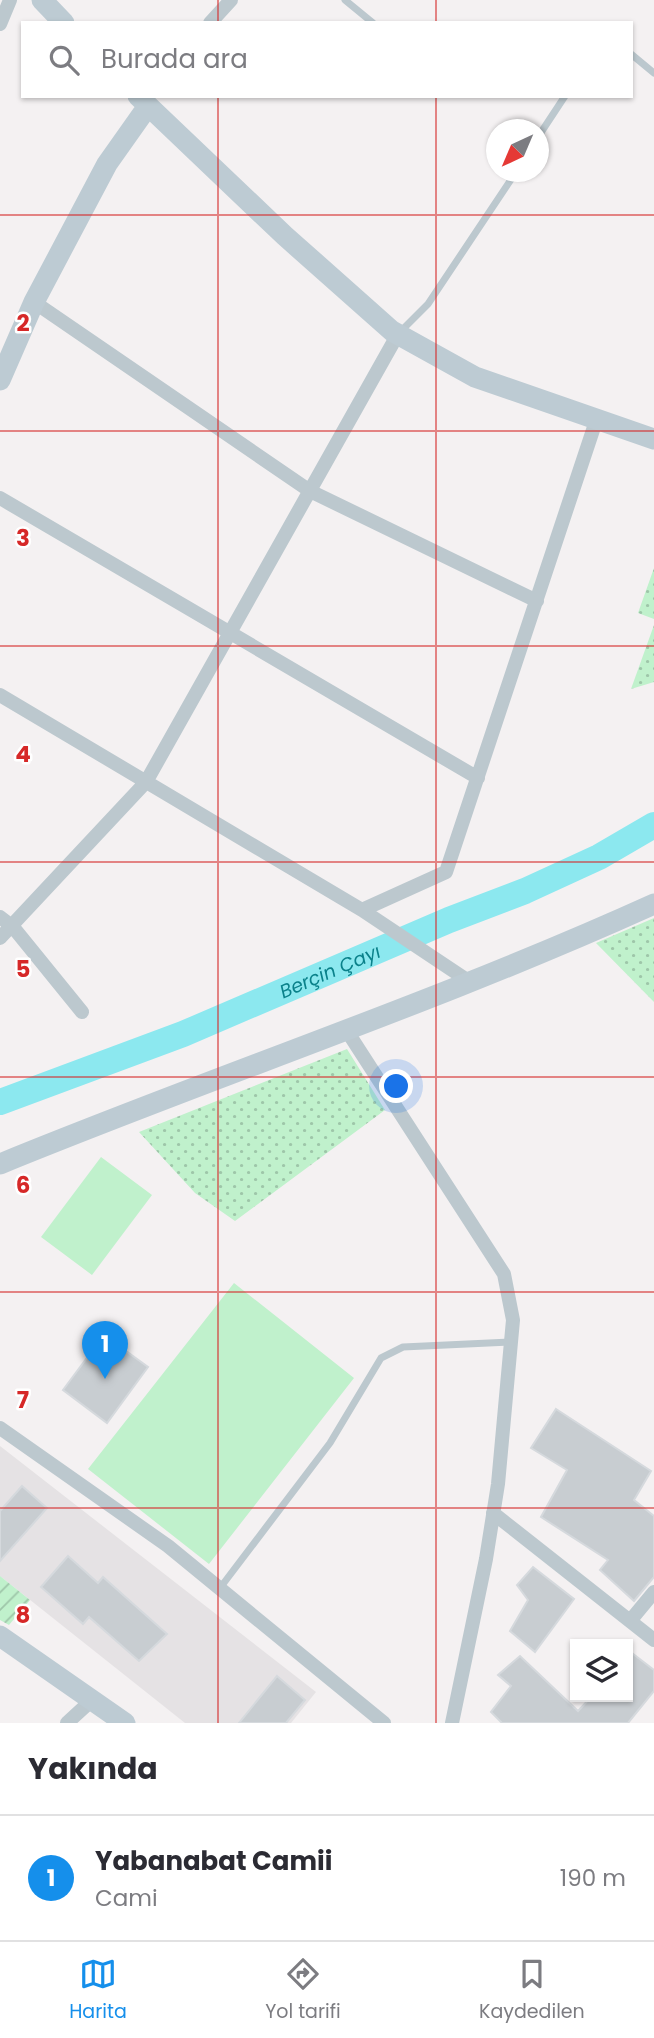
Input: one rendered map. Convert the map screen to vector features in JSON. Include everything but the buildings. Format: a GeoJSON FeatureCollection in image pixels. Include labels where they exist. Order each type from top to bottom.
{"type":"FeatureCollection","features":[{"type":"Feature","properties":{"kind":"street"},"geometry":{"type":"LineString","coordinates":[[0,24],[10,0]]}},
{"type":"Feature","properties":{"kind":"street"},"geometry":{"type":"LineString","coordinates":[[42,0],[62,21]]}},
{"type":"Feature","properties":{"kind":"street"},"geometry":{"type":"LineString","coordinates":[[212,21],[231,0]]}},
{"type":"Feature","properties":{"kind":"street"},"geometry":{"type":"LineString","coordinates":[[0,380],[34,302],[107,163],[147,100],[285,236],[398,334],[475,377],[654,439]]}},
{"type":"Feature","properties":{"kind":"street"},"geometry":{"type":"LineString","coordinates":[[34,302],[310,491],[537,601]]}},
{"type":"Feature","properties":{"kind":"street"},"geometry":{"type":"LineString","coordinates":[[0,939],[146,782],[398,334]]}},
{"type":"Feature","properties":{"kind":"street"},"geometry":{"type":"LineString","coordinates":[[366,912],[446,872],[597,418]]}},
{"type":"Feature","properties":{"kind":"street"},"geometry":{"type":"LineString","coordinates":[[0,498],[478,778]]}},
{"type":"Feature","properties":{"kind":"street"},"geometry":{"type":"LineString","coordinates":[[0,695],[366,912],[466,980]]}},
{"type":"Feature","properties":{"kind":"street"},"geometry":{"type":"LineString","coordinates":[[0,1164],[347,1031],[654,904]]}},
{"type":"Feature","properties":{"kind":"street"},"geometry":{"type":"LineString","coordinates":[[0,918],[13,927],[82,1012]]}},
{"type":"Feature","properties":{"kind":"street"},"geometry":{"type":"LineString","coordinates":[[347,1031],[504,1274],[513,1320],[493,1513],[452,1723]]}},
{"type":"Feature","properties":{"kind":"street"},"geometry":{"type":"LineString","coordinates":[[0,1428],[169,1546],[383,1723]]}},
{"type":"Feature","properties":{"kind":"street"},"geometry":{"type":"LineString","coordinates":[[493,1513],[654,1640]]}},
{"type":"Feature","properties":{"kind":"street"},"geometry":{"type":"LineString","coordinates":[[629,1621],[654,1592]]}},
{"type":"Feature","properties":{"kind":"street"},"geometry":{"type":"LineString","coordinates":[[0,1636],[125,1723]]}},
{"type":"Feature","properties":{"kind":"street"},"geometry":{"type":"LineString","coordinates":[[67,1723],[92,1700]]}},
{"type":"Feature","properties":{"kind":"lane"},"geometry":{"type":"LineString","coordinates":[[345,0],[371,21]]}},
{"type":"Feature","properties":{"kind":"lane"},"geometry":{"type":"LineString","coordinates":[[633,56],[654,73]]}},
{"type":"Feature","properties":{"kind":"lane"},"geometry":{"type":"LineString","coordinates":[[549,120],[564,98]]}},
{"type":"Feature","properties":{"kind":"lane"},"geometry":{"type":"LineString","coordinates":[[398,334],[428,304],[509,182]]}},
{"type":"Feature","properties":{"kind":"lane"},"geometry":{"type":"LineString","coordinates":[[219,1588],[330,1443],[381,1358],[403,1346],[511,1342]]}},
{"type":"Feature","properties":{"kind":"shaded area"},"geometry":{"type":"Polygon","coordinates":[[[0,1446],[316,1692],[291,1723],[185,1723],[0,1576],[0,1446]]]}},
{"type":"Feature","properties":{"kind":"green space"},"geometry":{"type":"Polygon","coordinates":[[[654,568],[654,619],[638,613],[654,568]]]}},
{"type":"Feature","properties":{"kind":"green space"},"geometry":{"type":"Polygon","coordinates":[[[654,625],[654,682],[631,689],[654,625]]]}},
{"type":"Feature","properties":{"kind":"green space"},"geometry":{"type":"Polygon","coordinates":[[[654,918],[654,1002],[596,943],[654,918]]]}},
{"type":"Feature","properties":{"kind":"green space"},"geometry":{"type":"Polygon","coordinates":[[[347,1049],[385,1110],[235,1221],[195,1193],[139,1132],[347,1049]]]}},
{"type":"Feature","properties":{"kind":"green space"},"geometry":{"type":"Polygon","coordinates":[[[101,1157],[152,1195],[92,1275],[41,1237],[101,1157]]]}},
{"type":"Feature","properties":{"kind":"green space"},"geometry":{"type":"Polygon","coordinates":[[[234,1283],[354,1378],[209,1564],[88,1469],[234,1283]]]}},
{"type":"Feature","properties":{"kind":"green space"},"geometry":{"type":"Polygon","coordinates":[[[0,1576],[30,1600],[9,1625],[0,1620],[0,1576]]]}},
{"type":"Feature","properties":{"kind":"waterway","name":"Berçin Çayı"},"geometry":{"type":"LineString","coordinates":[[0,1102],[183,1034],[449,920],[525,891],[599,857],[654,825]]}},
{"type":"Feature","properties":{"kind":"place","name":"Yabanabat Camii"},"geometry":{"type":"Point","coordinates":[105,1379]}}]}
